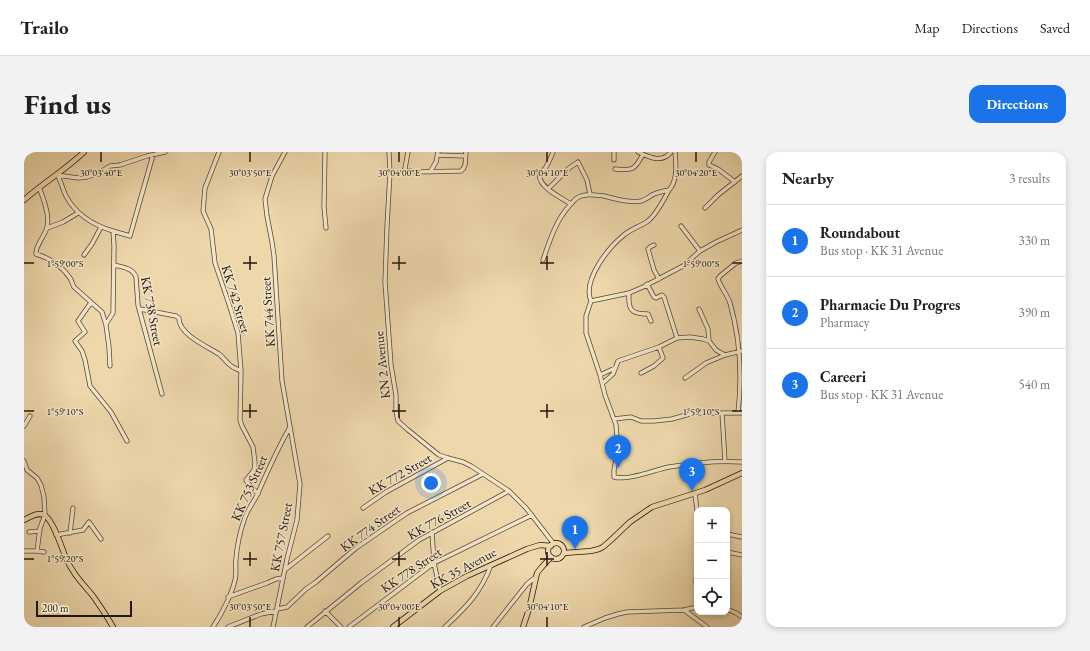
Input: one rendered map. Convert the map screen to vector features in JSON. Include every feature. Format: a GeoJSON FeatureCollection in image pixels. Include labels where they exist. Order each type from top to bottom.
{"type":"FeatureCollection","features":[{"type":"Feature","properties":{"kind":"main road"},"geometry":{"type":"LineString","coordinates":[[24,200],[76,160],[84,152]]}},
{"type":"Feature","properties":{"kind":"main road"},"geometry":{"type":"LineString","coordinates":[[564,553],[599,549],[611,540],[628,523],[652,507],[695,494],[742,473]]}},
{"type":"Feature","properties":{"kind":"main road"},"geometry":{"type":"LineString","coordinates":[[24,520],[34,515],[44,515],[50,521],[66,560],[113,627]]}},
{"type":"Feature","properties":{"kind":"main road"},"geometry":{"type":"LineString","coordinates":[[558,544],[562,546],[564,553],[562,557],[554,559],[551,557],[549,552],[553,545],[558,544]]}},
{"type":"Feature","properties":{"kind":"main road","name":"KK 35 Avenue"},"geometry":{"type":"LineString","coordinates":[[393,627],[440,591],[467,576],[532,547],[553,545]]}},
{"type":"Feature","properties":{"kind":"main road"},"geometry":{"type":"LineString","coordinates":[[523,627],[539,570],[551,557]]}},
{"type":"Feature","properties":{"kind":"street"},"geometry":{"type":"LineString","coordinates":[[57,175],[78,178],[88,177],[99,173],[110,166],[120,165],[165,152]]}},
{"type":"Feature","properties":{"kind":"street","name":"KK 742 Street"},"geometry":{"type":"LineString","coordinates":[[219,152],[205,188],[203,211],[210,229],[215,263],[238,333],[241,371],[240,420],[253,447],[256,464],[254,470],[246,480],[258,494]]}},
{"type":"Feature","properties":{"kind":"street","name":"KK 744 Street"},"geometry":{"type":"LineString","coordinates":[[285,152],[272,176],[265,199],[274,256],[282,381],[290,427]]}},
{"type":"Feature","properties":{"kind":"street"},"geometry":{"type":"LineString","coordinates":[[325,152],[324,190],[326,228]]}},
{"type":"Feature","properties":{"kind":"street","name":"KN 2 Avenue"},"geometry":{"type":"LineString","coordinates":[[389,152],[390,173],[385,282],[391,365],[396,395],[396,411],[398,421],[439,455],[463,462],[509,491],[532,515],[553,545]]}},
{"type":"Feature","properties":{"kind":"street"},"geometry":{"type":"LineString","coordinates":[[408,152],[404,172],[430,172],[461,171],[464,169],[466,154],[438,154],[434,166],[430,172]]}},
{"type":"Feature","properties":{"kind":"street"},"geometry":{"type":"LineString","coordinates":[[553,152],[547,166],[540,175],[540,180],[549,191],[571,204]]}},
{"type":"Feature","properties":{"kind":"street"},"geometry":{"type":"LineString","coordinates":[[614,152],[614,160]]}},
{"type":"Feature","properties":{"kind":"street"},"geometry":{"type":"LineString","coordinates":[[638,152],[661,159],[665,158],[671,152]]}},
{"type":"Feature","properties":{"kind":"street"},"geometry":{"type":"LineString","coordinates":[[676,152],[676,170],[672,186],[653,216],[647,222],[625,234],[615,242],[594,272],[590,286],[589,293],[591,301],[586,316],[586,333],[614,419],[618,449],[614,477],[623,478],[668,467],[725,461],[742,462]]}},
{"type":"Feature","properties":{"kind":"street"},"geometry":{"type":"LineString","coordinates":[[714,152],[709,165],[718,168],[735,182]]}},
{"type":"Feature","properties":{"kind":"street"},"geometry":{"type":"LineString","coordinates":[[615,169],[633,169],[644,154]]}},
{"type":"Feature","properties":{"kind":"street"},"geometry":{"type":"LineString","coordinates":[[57,175],[66,197],[82,217],[101,227],[130,236],[153,155]]}},
{"type":"Feature","properties":{"kind":"street"},"geometry":{"type":"LineString","coordinates":[[549,188],[569,168],[578,162],[587,180],[590,194]]}},
{"type":"Feature","properties":{"kind":"street"},"geometry":{"type":"LineString","coordinates":[[705,208],[718,195],[742,176]]}},
{"type":"Feature","properties":{"kind":"street"},"geometry":{"type":"LineString","coordinates":[[39,187],[44,199],[49,220],[47,228],[40,242],[36,246],[36,254],[55,262],[71,280],[74,287],[102,312],[106,325],[110,366]]}},
{"type":"Feature","properties":{"kind":"street"},"geometry":{"type":"LineString","coordinates":[[543,260],[552,234],[569,206],[578,197],[590,194],[616,200],[641,201],[654,194],[669,190]]}},
{"type":"Feature","properties":{"kind":"street"},"geometry":{"type":"LineString","coordinates":[[47,228],[63,222],[78,213]]}},
{"type":"Feature","properties":{"kind":"street"},"geometry":{"type":"LineString","coordinates":[[681,226],[700,251]]}},
{"type":"Feature","properties":{"kind":"street"},"geometry":{"type":"LineString","coordinates":[[84,255],[101,227]]}},
{"type":"Feature","properties":{"kind":"street"},"geometry":{"type":"LineString","coordinates":[[591,301],[629,293],[659,279],[683,266],[700,251],[742,230]]}},
{"type":"Feature","properties":{"kind":"street"},"geometry":{"type":"LineString","coordinates":[[106,325],[113,313],[113,231]]}},
{"type":"Feature","properties":{"kind":"street"},"geometry":{"type":"LineString","coordinates":[[654,245],[648,249],[654,270],[659,279]]}},
{"type":"Feature","properties":{"kind":"street"},"geometry":{"type":"LineString","coordinates":[[614,419],[631,417],[640,421],[654,421],[672,419],[693,413],[740,413],[741,351],[730,304],[718,279],[736,263],[742,261]]}},
{"type":"Feature","properties":{"kind":"street","name":"KK 738 Street"},"geometry":{"type":"LineString","coordinates":[[114,265],[132,270],[135,273],[138,305],[162,394]]}},
{"type":"Feature","properties":{"kind":"street"},"geometry":{"type":"LineString","coordinates":[[647,284],[654,298],[662,295],[664,297],[677,338]]}},
{"type":"Feature","properties":{"kind":"street"},"geometry":{"type":"LineString","coordinates":[[629,293],[630,306],[633,311],[635,313],[648,314],[651,321]]}},
{"type":"Feature","properties":{"kind":"street"},"geometry":{"type":"LineString","coordinates":[[93,304],[90,304],[78,321],[85,332],[75,341],[82,351],[90,386],[111,412],[127,441]]}},
{"type":"Feature","properties":{"kind":"street"},"geometry":{"type":"LineString","coordinates":[[699,309],[708,329],[708,341]]}},
{"type":"Feature","properties":{"kind":"street"},"geometry":{"type":"LineString","coordinates":[[140,310],[176,316],[179,318],[181,327],[194,340],[220,355],[230,365],[241,371]]}},
{"type":"Feature","properties":{"kind":"street"},"geometry":{"type":"LineString","coordinates":[[603,383],[613,374],[616,362],[618,360],[659,347],[677,338],[703,338],[724,355]]}},
{"type":"Feature","properties":{"kind":"street"},"geometry":{"type":"LineString","coordinates":[[641,373],[654,366],[663,358],[659,347]]}},
{"type":"Feature","properties":{"kind":"street"},"geometry":{"type":"LineString","coordinates":[[685,378],[706,363],[724,355],[741,351]]}},
{"type":"Feature","properties":{"kind":"street"},"geometry":{"type":"LineString","coordinates":[[600,375],[615,368]]}},
{"type":"Feature","properties":{"kind":"street"},"geometry":{"type":"LineString","coordinates":[[722,413],[725,461]]}},
{"type":"Feature","properties":{"kind":"street"},"geometry":{"type":"LineString","coordinates":[[24,426],[30,416]]}},
{"type":"Feature","properties":{"kind":"street","name":"KK 753 Street"},"geometry":{"type":"LineString","coordinates":[[213,627],[235,580],[238,544],[244,519],[258,494],[277,450],[290,427]]}},
{"type":"Feature","properties":{"kind":"street","name":"KK 757 Street"},"geometry":{"type":"LineString","coordinates":[[274,627],[276,610],[297,520],[300,484],[290,427]]}},
{"type":"Feature","properties":{"kind":"street","name":"KK 772 Street"},"geometry":{"type":"LineString","coordinates":[[364,508],[386,492],[448,458]]}},
{"type":"Feature","properties":{"kind":"street"},"geometry":{"type":"LineString","coordinates":[[24,461],[25,469],[37,478],[44,496],[44,515],[37,552]]}},
{"type":"Feature","properties":{"kind":"street","name":"KK 774 Street"},"geometry":{"type":"LineString","coordinates":[[228,627],[287,606],[356,548],[407,513],[483,474]]}},
{"type":"Feature","properties":{"kind":"street","name":"KK 776 Street"},"geometry":{"type":"LineString","coordinates":[[307,627],[325,611],[418,540],[509,491]]}},
{"type":"Feature","properties":{"kind":"street"},"geometry":{"type":"LineString","coordinates":[[695,494],[697,507]]}},
{"type":"Feature","properties":{"kind":"street"},"geometry":{"type":"LineString","coordinates":[[70,533],[73,508]]}},
{"type":"Feature","properties":{"kind":"street","name":"KK 778 Street"},"geometry":{"type":"LineString","coordinates":[[349,627],[434,563],[532,515]]}},
{"type":"Feature","properties":{"kind":"street"},"geometry":{"type":"LineString","coordinates":[[56,535],[83,530],[89,522],[101,539]]}},
{"type":"Feature","properties":{"kind":"street"},"geometry":{"type":"LineString","coordinates":[[29,532],[40,531]]}},
{"type":"Feature","properties":{"kind":"street"},"geometry":{"type":"LineString","coordinates":[[432,532],[434,563],[440,591]]}},
{"type":"Feature","properties":{"kind":"street"},"geometry":{"type":"LineString","coordinates":[[730,535],[742,537]]}},
{"type":"Feature","properties":{"kind":"street"},"geometry":{"type":"LineString","coordinates":[[285,569],[328,536]]}},
{"type":"Feature","properties":{"kind":"street"},"geometry":{"type":"LineString","coordinates":[[25,551],[44,552]]}},
{"type":"Feature","properties":{"kind":"street"},"geometry":{"type":"LineString","coordinates":[[730,553],[742,555]]}},
{"type":"Feature","properties":{"kind":"street"},"geometry":{"type":"LineString","coordinates":[[445,627],[478,592],[491,565]]}},
{"type":"Feature","properties":{"kind":"street"},"geometry":{"type":"LineString","coordinates":[[228,597],[267,584],[276,579],[284,578]]}},
{"type":"Feature","properties":{"kind":"street"},"geometry":{"type":"LineString","coordinates":[[493,627],[527,584],[536,578]]}},
{"type":"Feature","properties":{"kind":"street"},"geometry":{"type":"LineString","coordinates":[[586,627],[618,614],[627,612],[684,610],[694,608]]}},
{"type":"Feature","properties":{"kind":"street"},"geometry":{"type":"LineString","coordinates":[[684,610],[707,627]]}},
{"type":"Feature","properties":{"kind":"street"},"geometry":{"type":"LineString","coordinates":[[730,610],[742,617]]}},
{"type":"Feature","properties":{"kind":"street"},"geometry":{"type":"LineString","coordinates":[[325,611],[341,627]]}},
{"type":"Feature","properties":{"kind":"street"},"geometry":{"type":"LineString","coordinates":[[398,627],[402,621]]}},
{"type":"Feature","properties":{"kind":"place","name":"Pharmacie Du Progres"},"geometry":{"type":"Point","coordinates":[618,468]}},
{"type":"Feature","properties":{"kind":"place","name":"Careeri"},"geometry":{"type":"Point","coordinates":[692,491]}},
{"type":"Feature","properties":{"kind":"place","name":"Roundabout"},"geometry":{"type":"Point","coordinates":[575,549]}}]}
